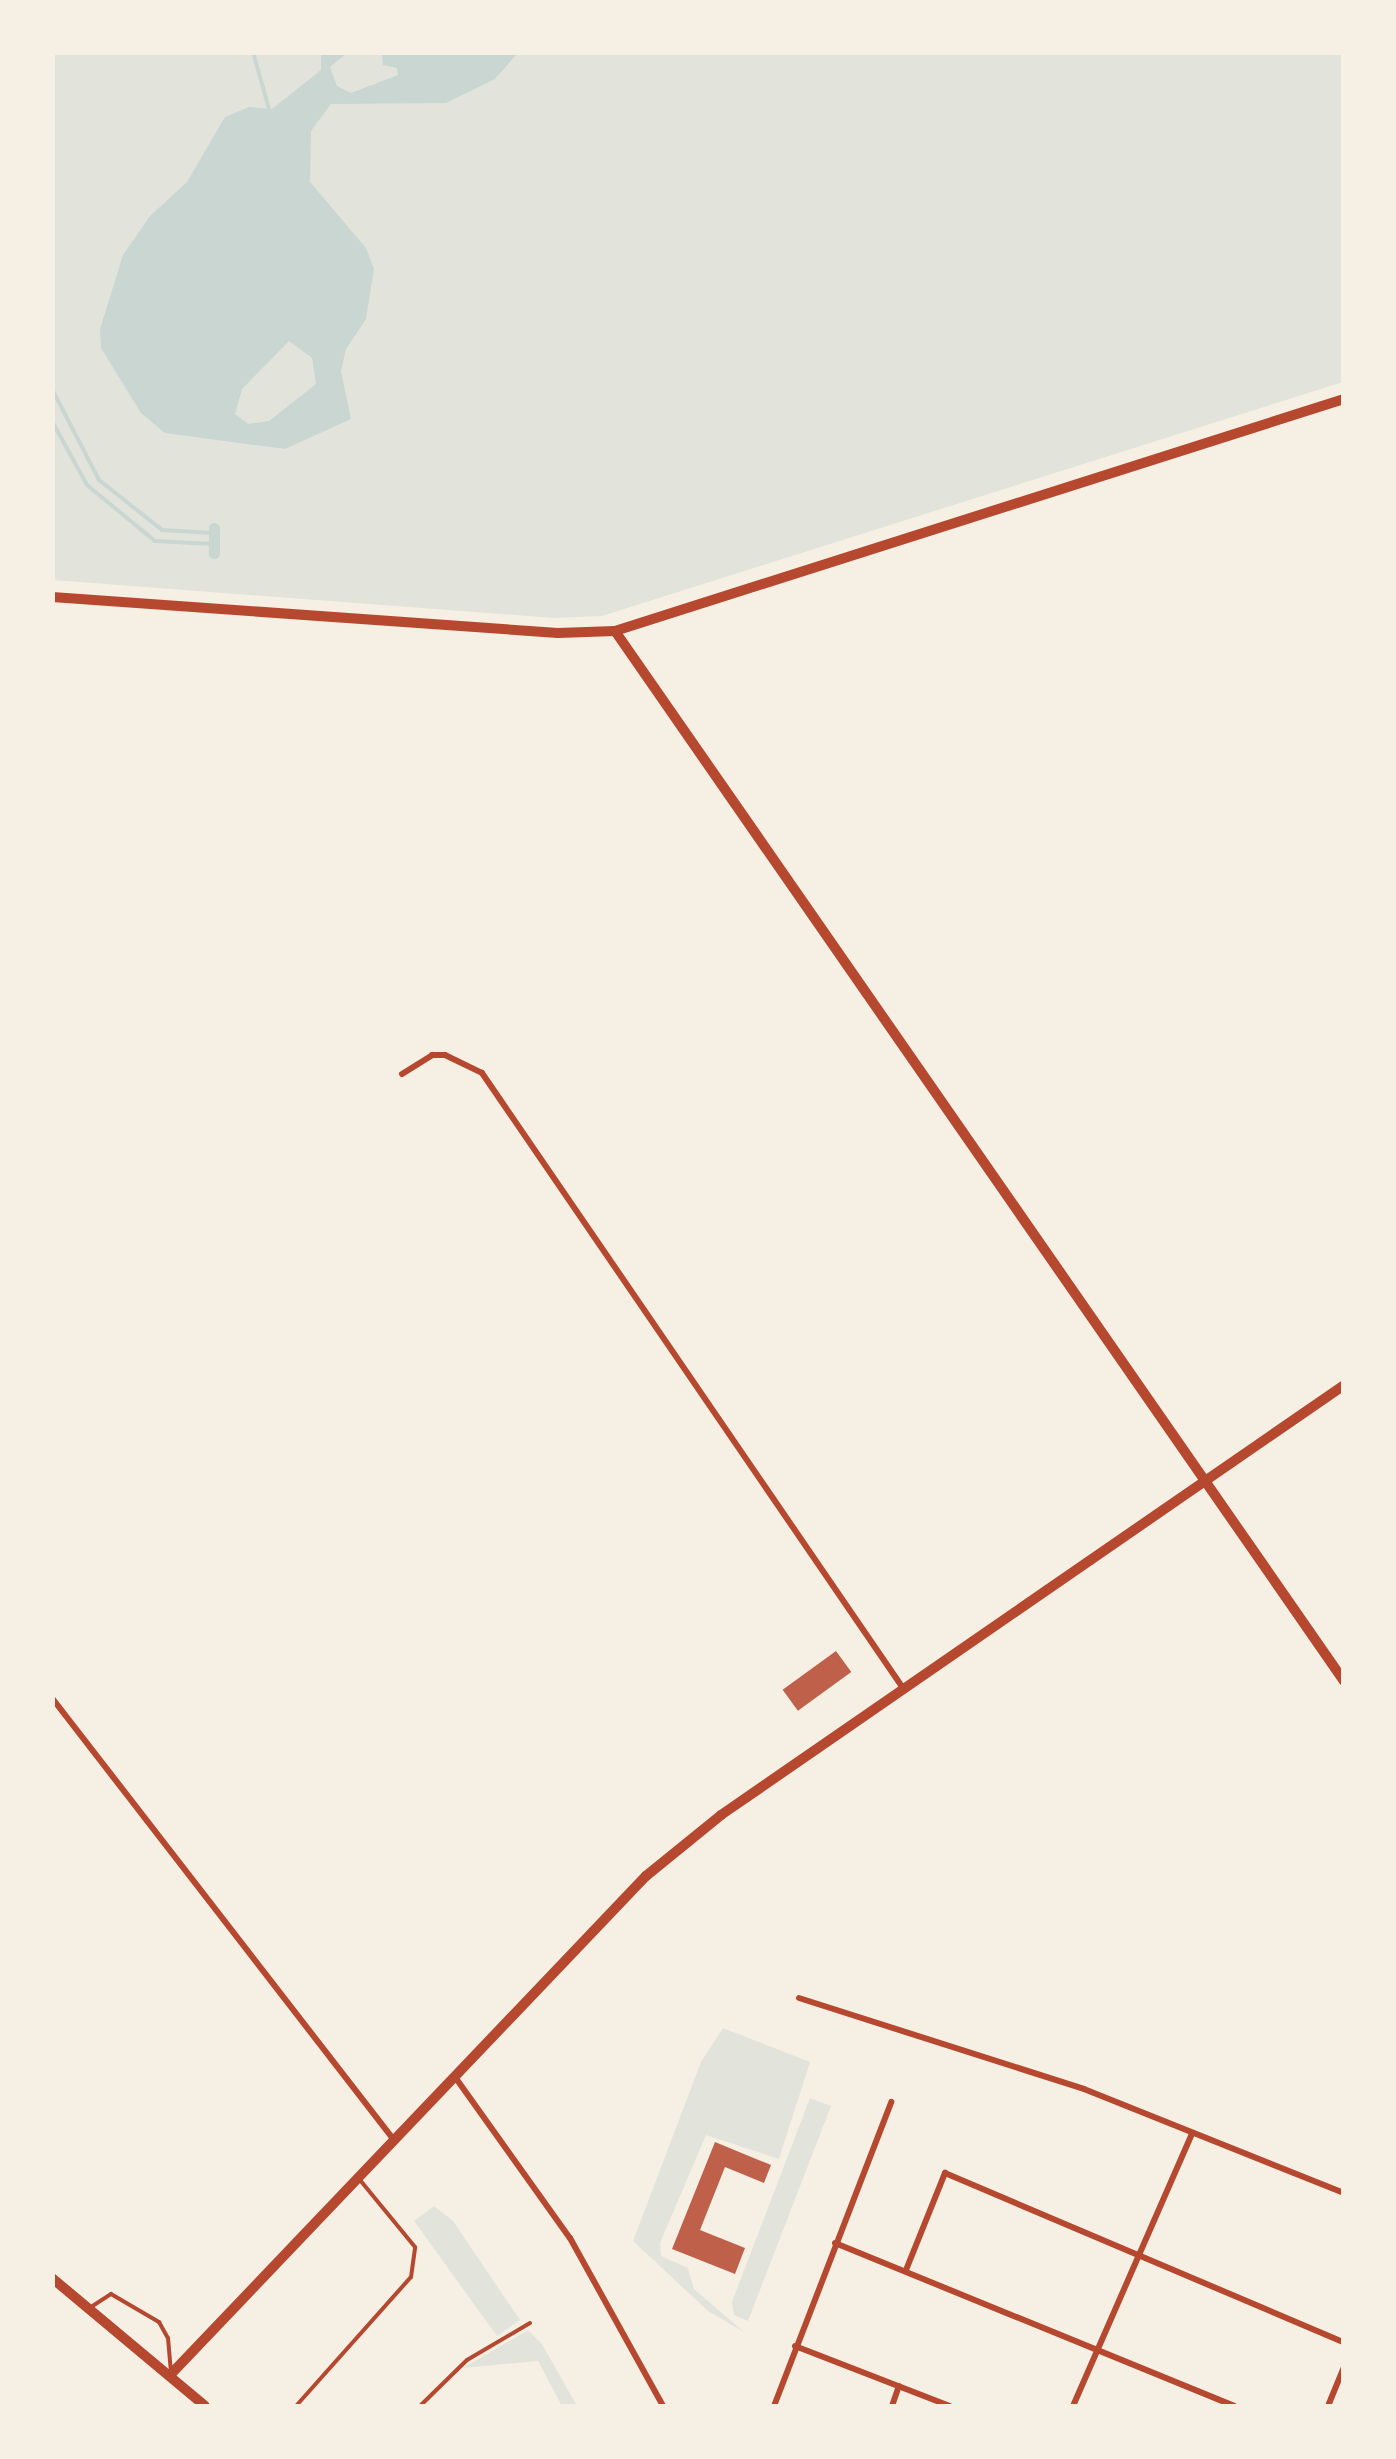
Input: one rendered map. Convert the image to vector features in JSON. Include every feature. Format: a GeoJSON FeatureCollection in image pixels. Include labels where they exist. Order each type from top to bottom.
{"type":"FeatureCollection","features":[{"type":"Feature","properties":{"kind":"main road"},"geometry":{"type":"LineString","coordinates":[[52,597],[558,633],[615,631],[1344,399]]}},
{"type":"Feature","properties":{"kind":"main road"},"geometry":{"type":"LineString","coordinates":[[615,631],[1344,1681]]}},
{"type":"Feature","properties":{"kind":"main road"},"geometry":{"type":"LineString","coordinates":[[172,2372],[646,1876],[903,1688],[1344,1386]]}},
{"type":"Feature","properties":{"kind":"main road"},"geometry":{"type":"LineString","coordinates":[[52,2278],[172,2372],[204,2406]]}},
{"type":"Feature","properties":{"kind":"street"},"geometry":{"type":"LineString","coordinates":[[402,1074],[432,1055],[445,1055],[482,1073],[903,1688]]}},
{"type":"Feature","properties":{"kind":"street"},"geometry":{"type":"LineString","coordinates":[[52,1698],[394,2140]]}},
{"type":"Feature","properties":{"kind":"street"},"geometry":{"type":"LineString","coordinates":[[799,1998],[937,2038],[1344,2193]]}},
{"type":"Feature","properties":{"kind":"street"},"geometry":{"type":"LineString","coordinates":[[454,2076],[570,2238],[663,2406]]}},
{"type":"Feature","properties":{"kind":"street"},"geometry":{"type":"LineString","coordinates":[[774,2406],[891,2102]]}},
{"type":"Feature","properties":{"kind":"street"},"geometry":{"type":"LineString","coordinates":[[1072,2406],[1192,2133]]}},
{"type":"Feature","properties":{"kind":"street"},"geometry":{"type":"LineString","coordinates":[[906,2270],[945,2173],[1344,2342]]}},
{"type":"Feature","properties":{"kind":"street"},"geometry":{"type":"LineString","coordinates":[[835,2243],[1099,2347],[1234,2406]]}},
{"type":"Feature","properties":{"kind":"street"},"geometry":{"type":"LineString","coordinates":[[795,2346],[950,2406]]}},
{"type":"Feature","properties":{"kind":"street"},"geometry":{"type":"LineString","coordinates":[[1328,2406],[1344,2367]]}},
{"type":"Feature","properties":{"kind":"street"},"geometry":{"type":"LineString","coordinates":[[892,2406],[899,2386]]}},
{"type":"Feature","properties":{"kind":"lane"},"geometry":{"type":"LineString","coordinates":[[296,2406],[410,2277],[415,2248],[358,2178]]}},
{"type":"Feature","properties":{"kind":"lane"},"geometry":{"type":"LineString","coordinates":[[88,2310],[111,2294],[159,2322],[168,2338],[172,2372]]}},
{"type":"Feature","properties":{"kind":"lane"},"geometry":{"type":"LineString","coordinates":[[421,2405],[467,2360],[530,2323]]}},
{"type":"Feature","properties":{"kind":"shaded area"},"geometry":{"type":"Polygon","coordinates":[[[52,53],[1343,53],[1343,382],[602,616],[554,618],[53,580],[52,53]]]}},
{"type":"Feature","properties":{"kind":"shaded area"},"geometry":{"type":"Polygon","coordinates":[[[321,53],[347,53],[330,67],[337,86],[351,93],[398,75],[397,68],[383,65],[382,53],[518,53],[495,79],[446,103],[331,104],[311,131],[310,182],[366,248],[374,269],[366,319],[346,349],[341,371],[351,419],[285,449],[165,433],[141,413],[101,348],[100,329],[123,255],[150,216],[187,182],[225,117],[249,107],[272,109],[321,70],[321,53]],[[289,341],[242,389],[235,414],[248,424],[269,421],[316,384],[312,358],[289,341]]]}},
{"type":"Feature","properties":{"kind":"shaded area"},"geometry":{"type":"Polygon","coordinates":[[[723,2028],[810,2062],[779,2159],[706,2135],[660,2243],[661,2256],[688,2268],[694,2289],[744,2332],[708,2311],[633,2241],[701,2062],[723,2028]]]}},
{"type":"Feature","properties":{"kind":"shaded area"},"geometry":{"type":"Polygon","coordinates":[[[810,2098],[831,2106],[748,2321],[734,2315],[732,2302],[810,2098]]]}},
{"type":"Feature","properties":{"kind":"shaded area"},"geometry":{"type":"Polygon","coordinates":[[[434,2206],[453,2221],[520,2320],[497,2336],[414,2221],[434,2206]]]}},
{"type":"Feature","properties":{"kind":"shaded area"},"geometry":{"type":"Polygon","coordinates":[[[528,2330],[542,2344],[577,2406],[562,2406],[538,2361],[463,2368],[528,2330]]]}},
{"type":"Feature","properties":{"kind":"building"},"geometry":{"type":"Polygon","coordinates":[[[836,1651],[851,1672],[798,1711],[783,1690],[836,1651]]]}},
{"type":"Feature","properties":{"kind":"building"},"geometry":{"type":"Polygon","coordinates":[[[715,2142],[771,2165],[764,2183],[725,2167],[700,2230],[745,2248],[735,2274],[672,2249],[715,2142]]]}},
{"type":"Feature","properties":{"kind":"waterway"},"geometry":{"type":"LineString","coordinates":[[253,52],[269,109]]}},
{"type":"Feature","properties":{"kind":"waterway"},"geometry":{"type":"LineString","coordinates":[[52,389],[99,480],[162,530],[214,533]]}},
{"type":"Feature","properties":{"kind":"waterway"},"geometry":{"type":"LineString","coordinates":[[52,421],[87,485],[155,541],[214,544]]}},
{"type":"Feature","properties":{"kind":"waterway"},"geometry":{"type":"LineString","coordinates":[[214,528],[214,553]]}}]}
